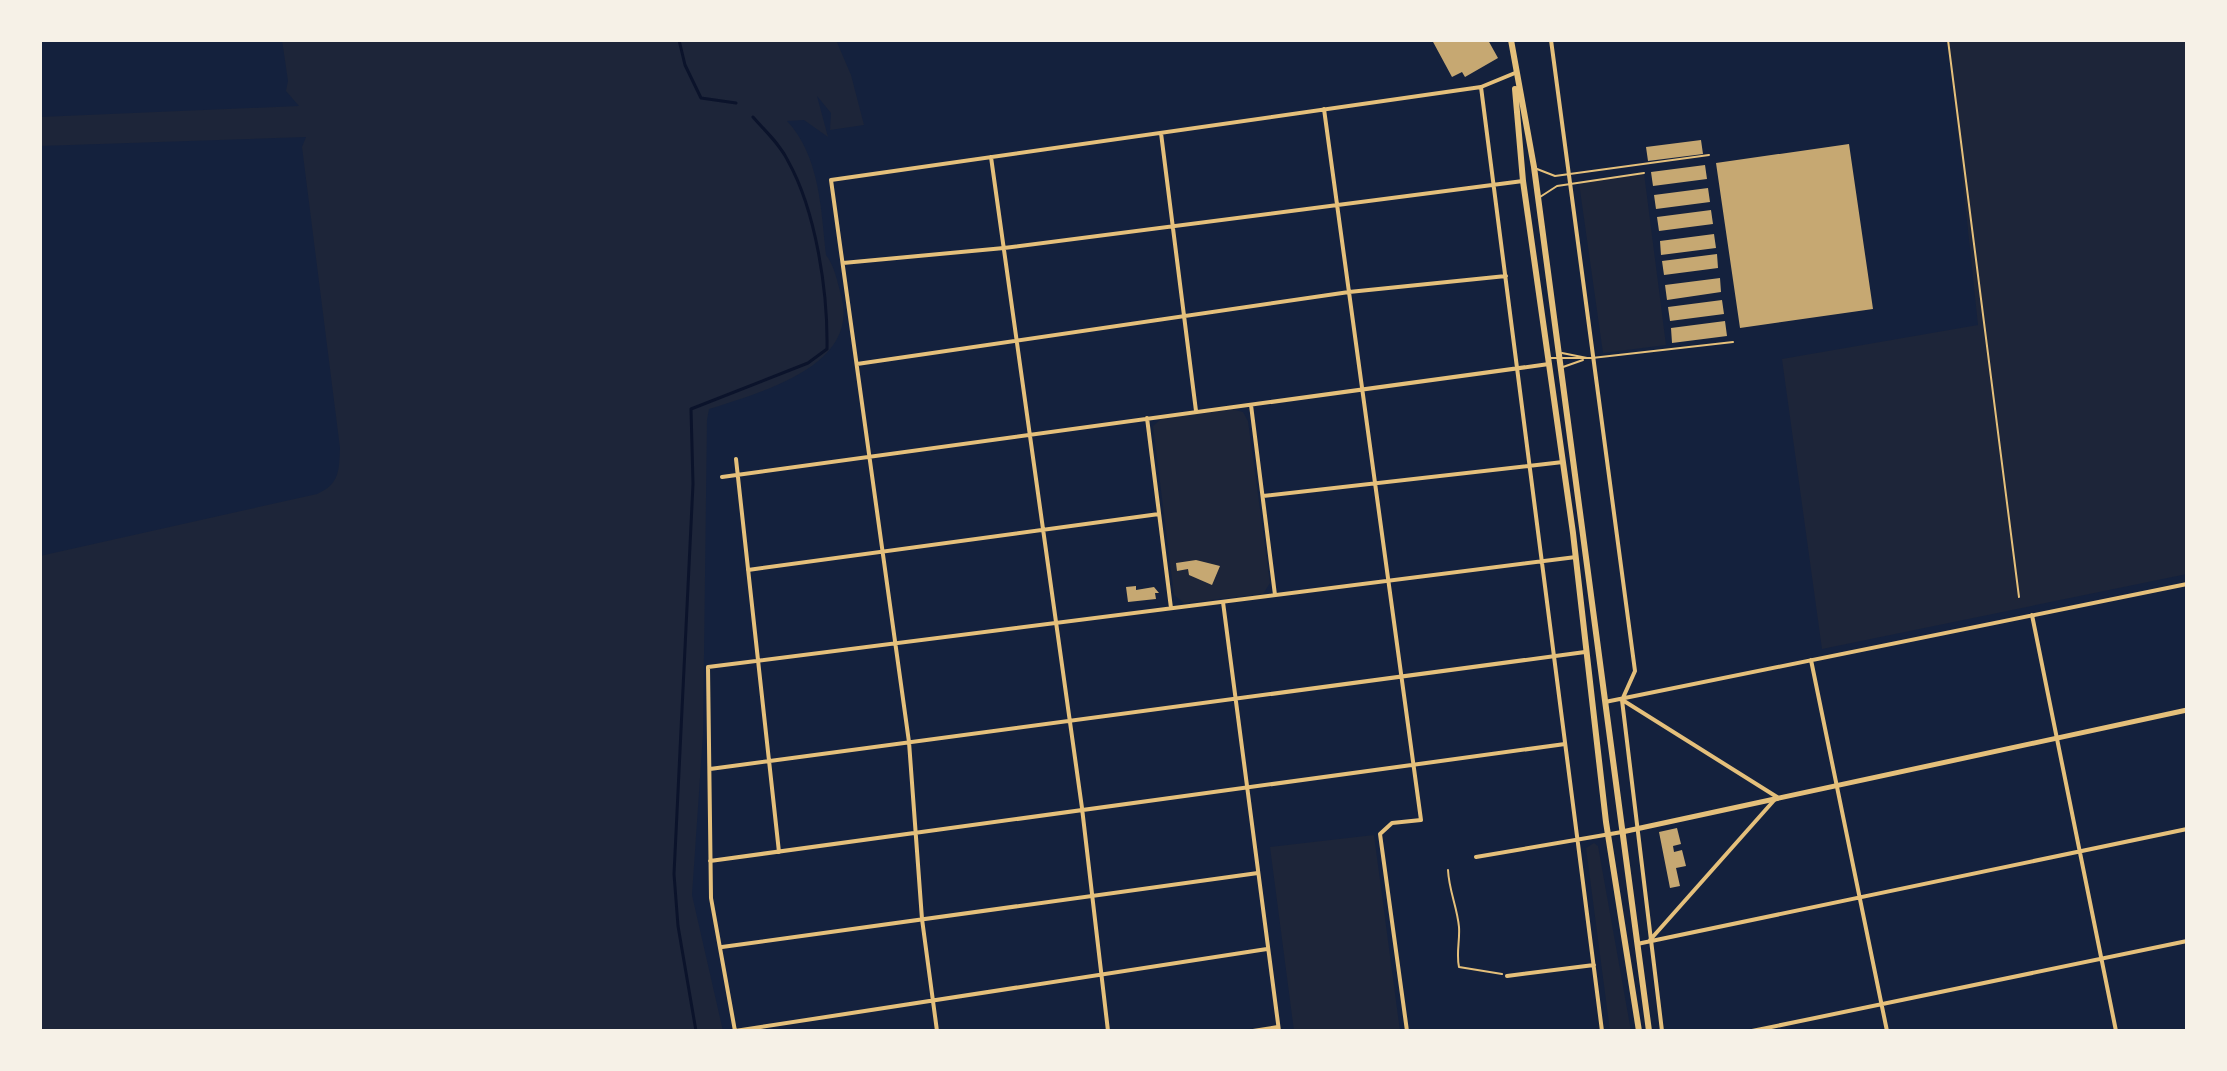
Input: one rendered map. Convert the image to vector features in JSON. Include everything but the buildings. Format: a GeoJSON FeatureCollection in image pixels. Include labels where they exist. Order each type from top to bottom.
{"type":"FeatureCollection","features":[{"type":"Feature","properties":{"kind":"main road"},"geometry":{"type":"LineString","coordinates":[[1511,40],[1523,181],[1576,557],[1607,834],[1639,1031]]}},
{"type":"Feature","properties":{"kind":"main road"},"geometry":{"type":"LineString","coordinates":[[1515,73],[1534,167],[1649,1031]]}},
{"type":"Feature","properties":{"kind":"street"},"geometry":{"type":"LineString","coordinates":[[1551,40],[1635,671],[1622,700],[1662,1031]]}},
{"type":"Feature","properties":{"kind":"street"},"geometry":{"type":"LineString","coordinates":[[937,1031],[922,919],[909,742],[831,180],[1481,87],[1515,73]]}},
{"type":"Feature","properties":{"kind":"street"},"geometry":{"type":"LineString","coordinates":[[1481,87],[1602,1031]]}},
{"type":"Feature","properties":{"kind":"street"},"geometry":{"type":"LineString","coordinates":[[1324,109],[1421,820],[1392,823],[1380,834],[1407,1031]]}},
{"type":"Feature","properties":{"kind":"street"},"geometry":{"type":"LineString","coordinates":[[1161,133],[1196,411]]}},
{"type":"Feature","properties":{"kind":"street"},"geometry":{"type":"LineString","coordinates":[[991,157],[1082,808],[1108,1031]]}},
{"type":"Feature","properties":{"kind":"street"},"geometry":{"type":"LineString","coordinates":[[843,263],[1004,248],[1523,181]]}},
{"type":"Feature","properties":{"kind":"street"},"geometry":{"type":"LineString","coordinates":[[857,364],[1349,292],[1506,276]]}},
{"type":"Feature","properties":{"kind":"street"},"geometry":{"type":"LineString","coordinates":[[722,477],[1549,364]]}},
{"type":"Feature","properties":{"kind":"street"},"geometry":{"type":"LineString","coordinates":[[1251,405],[1275,595]]}},
{"type":"Feature","properties":{"kind":"street"},"geometry":{"type":"LineString","coordinates":[[1147,418],[1171,608]]}},
{"type":"Feature","properties":{"kind":"street"},"geometry":{"type":"LineString","coordinates":[[736,459],[779,852]]}},
{"type":"Feature","properties":{"kind":"street"},"geometry":{"type":"LineString","coordinates":[[1263,496],[1563,462]]}},
{"type":"Feature","properties":{"kind":"street"},"geometry":{"type":"LineString","coordinates":[[748,570],[1159,514]]}},
{"type":"Feature","properties":{"kind":"street"},"geometry":{"type":"LineString","coordinates":[[1267,949],[735,1031],[711,898],[708,667],[1576,557]]}},
{"type":"Feature","properties":{"kind":"street"},"geometry":{"type":"LineString","coordinates":[[1605,702],[2187,584]]}},
{"type":"Feature","properties":{"kind":"street"},"geometry":{"type":"LineString","coordinates":[[1223,602],[1278,1029],[1253,1031]]}},
{"type":"Feature","properties":{"kind":"street"},"geometry":{"type":"LineString","coordinates":[[2032,615],[2116,1031]]}},
{"type":"Feature","properties":{"kind":"street"},"geometry":{"type":"LineString","coordinates":[[709,769],[1588,651]]}},
{"type":"Feature","properties":{"kind":"street"},"geometry":{"type":"LineString","coordinates":[[1811,660],[1887,1031]]}},
{"type":"Feature","properties":{"kind":"street"},"geometry":{"type":"LineString","coordinates":[[1622,700],[1777,797]]}},
{"type":"Feature","properties":{"kind":"street"},"geometry":{"type":"LineString","coordinates":[[1476,857],[1622,832],[1638,826],[2187,710]]}},
{"type":"Feature","properties":{"kind":"street"},"geometry":{"type":"LineString","coordinates":[[710,861],[1565,744]]}},
{"type":"Feature","properties":{"kind":"street"},"geometry":{"type":"LineString","coordinates":[[1649,941],[1777,797]]}},
{"type":"Feature","properties":{"kind":"street"},"geometry":{"type":"LineString","coordinates":[[1636,944],[1859,895],[2187,829]]}},
{"type":"Feature","properties":{"kind":"street"},"geometry":{"type":"LineString","coordinates":[[722,947],[1258,873]]}},
{"type":"Feature","properties":{"kind":"street"},"geometry":{"type":"LineString","coordinates":[[1752,1031],[2187,941]]}},
{"type":"Feature","properties":{"kind":"street"},"geometry":{"type":"LineString","coordinates":[[1507,976],[1594,965]]}},
{"type":"Feature","properties":{"kind":"lane"},"geometry":{"type":"LineString","coordinates":[[1534,167],[1547,174],[1569,174],[1709,155]]}},
{"type":"Feature","properties":{"kind":"lane"},"geometry":{"type":"LineString","coordinates":[[1537,201],[1545,191],[1570,184],[1644,173]]}},
{"type":"Feature","properties":{"kind":"lane"},"geometry":{"type":"LineString","coordinates":[[1547,349],[1551,359],[1558,360],[1733,342]]}},
{"type":"Feature","properties":{"kind":"lane"},"geometry":{"type":"LineString","coordinates":[[1557,348],[1563,354],[1592,358]]}},
{"type":"Feature","properties":{"kind":"lane"},"geometry":{"type":"LineString","coordinates":[[1560,370],[1592,358]]}},
{"type":"Feature","properties":{"kind":"path"},"geometry":{"type":"LineString","coordinates":[[1948,40],[2019,597]]}},
{"type":"Feature","properties":{"kind":"path"},"geometry":{"type":"LineString","coordinates":[[1448,870],[1448,892],[1454,902],[1459,929],[1459,967],[1507,976]]}},
{"type":"Feature","properties":{"kind":"shaded area"},"geometry":{"type":"Polygon","coordinates":[[[282,40],[836,40],[851,75],[864,125],[830,130],[831,113],[817,96],[828,137],[804,120],[787,121],[798,135],[813,167],[826,255],[837,279],[843,320],[836,340],[822,358],[779,384],[709,409],[707,420],[703,734],[692,895],[723,1031],[40,1031],[40,556],[317,494],[334,481],[340,448],[302,147],[306,137],[40,146],[40,117],[299,106],[286,91],[288,81],[282,40]]]}},
{"type":"Feature","properties":{"kind":"shaded area"},"geometry":{"type":"Polygon","coordinates":[[[1948,40],[2187,40],[2187,574],[1822,649],[1782,359],[1978,325],[1948,40]]]}},
{"type":"Feature","properties":{"kind":"shaded area"},"geometry":{"type":"Polygon","coordinates":[[[1644,173],[1666,345],[1603,353],[1579,183],[1644,173]]]}},
{"type":"Feature","properties":{"kind":"shaded area"},"geometry":{"type":"Polygon","coordinates":[[[1231,409],[1243,412],[1248,421],[1270,583],[1263,594],[1184,603],[1174,595],[1153,426],[1161,419],[1231,409]]]}},
{"type":"Feature","properties":{"kind":"shaded area"},"geometry":{"type":"Polygon","coordinates":[[[1374,835],[1400,1031],[1294,1031],[1270,847],[1374,835]]]}},
{"type":"Feature","properties":{"kind":"shaded area"},"geometry":{"type":"Polygon","coordinates":[[[1594,843],[1598,846],[1631,1031],[1610,1031],[1586,848],[1594,843]]]}},
{"type":"Feature","properties":{"kind":"waterway"},"geometry":{"type":"LineString","coordinates":[[679,40],[685,65],[701,98],[736,103]]}},
{"type":"Feature","properties":{"kind":"waterway"},"geometry":{"type":"LineString","coordinates":[[696,1031],[678,926],[674,874],[693,484],[691,409],[808,363],[827,349],[822,278],[806,203],[785,155],[753,117]]}}]}
